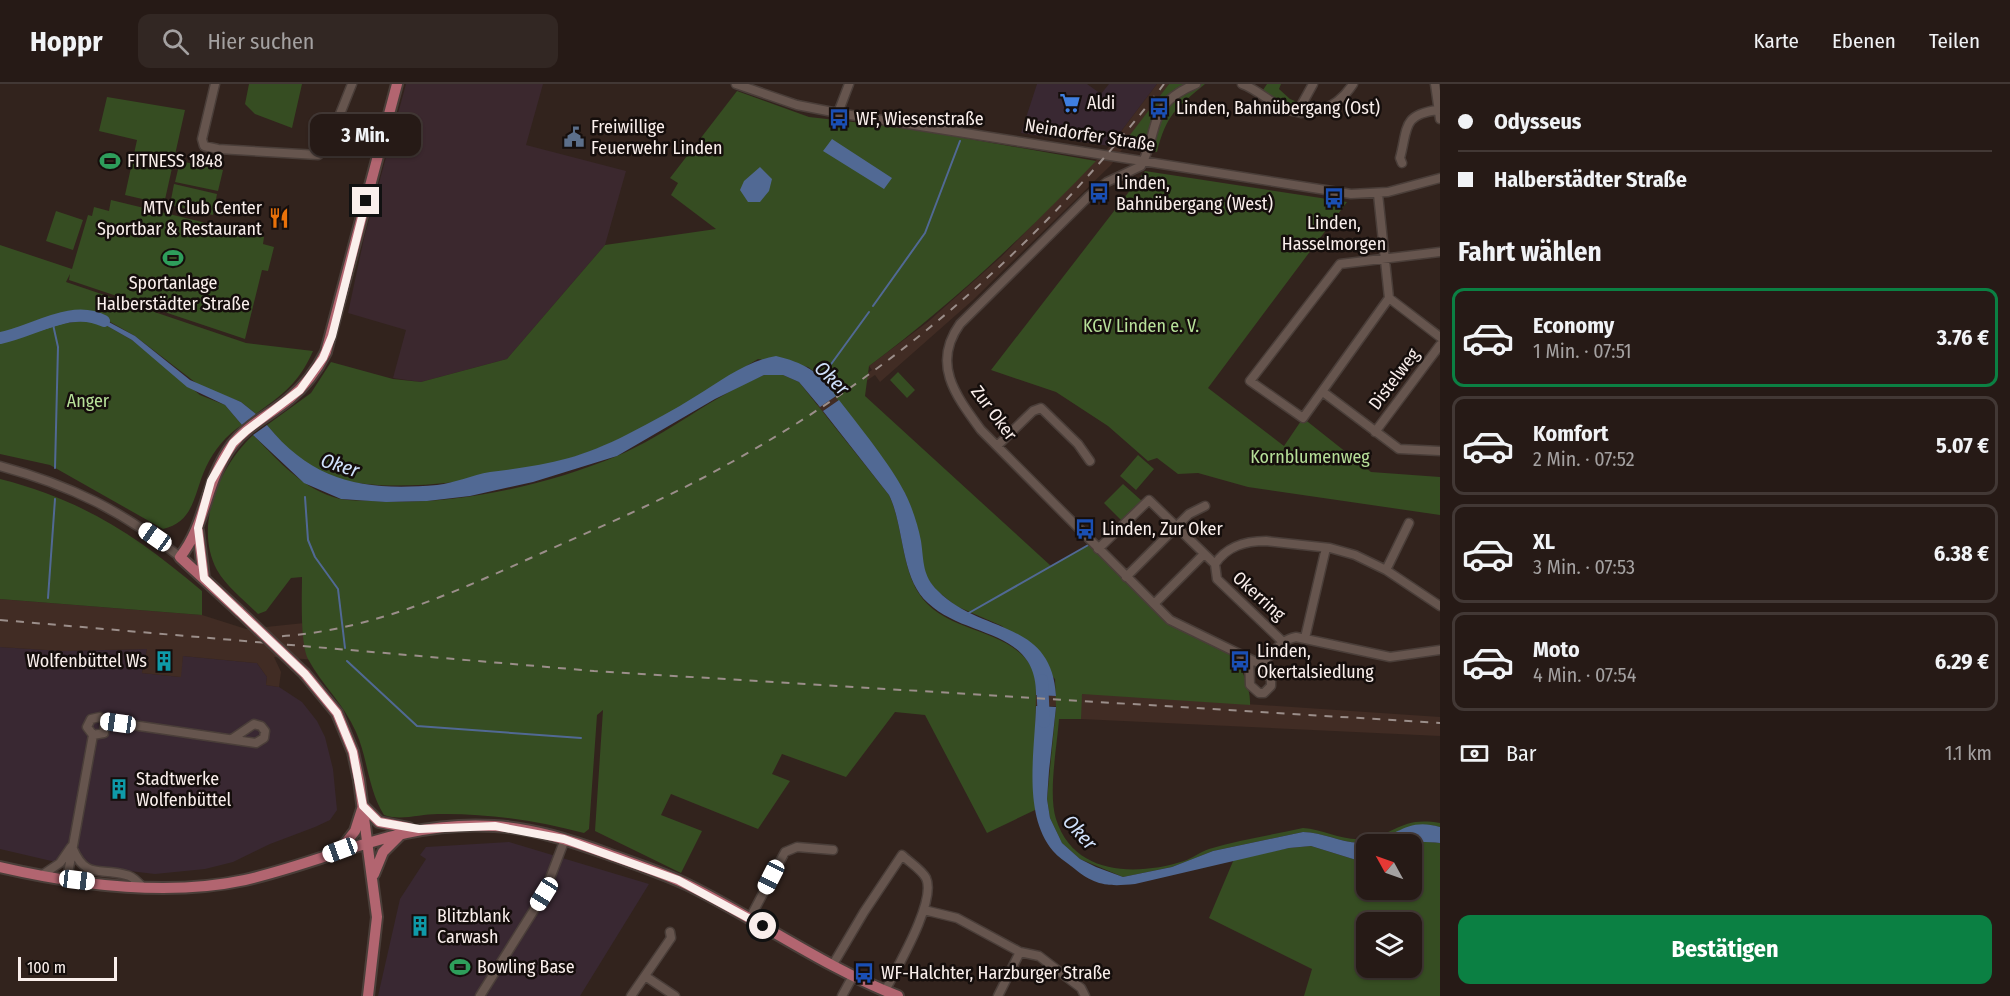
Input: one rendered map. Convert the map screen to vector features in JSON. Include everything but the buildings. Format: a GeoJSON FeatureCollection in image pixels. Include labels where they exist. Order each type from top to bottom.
{"type":"FeatureCollection","features":[{"type":"Feature","properties":{"kind":"main road"},"geometry":{"type":"LineString","coordinates":[[368,996],[377,917],[363,806],[353,752],[345,730],[337,713],[305,674],[180,557],[198,528],[211,481],[233,443],[300,390],[321,363],[332,336],[397,84]]}},
{"type":"Feature","properties":{"kind":"main road"},"geometry":{"type":"LineString","coordinates":[[198,528],[204,578]]}},
{"type":"Feature","properties":{"kind":"main road"},"geometry":{"type":"LineString","coordinates":[[363,806],[379,822],[419,829]]}},
{"type":"Feature","properties":{"kind":"main road"},"geometry":{"type":"LineString","coordinates":[[340,850],[355,831],[363,806]]}},
{"type":"Feature","properties":{"kind":"main road"},"geometry":{"type":"LineString","coordinates":[[0,867],[67,879],[142,886],[197,886],[244,880],[368,841],[419,829],[495,826],[564,839],[678,880],[750,918],[832,966],[898,996]]}},
{"type":"Feature","properties":{"kind":"main road"},"geometry":{"type":"LineString","coordinates":[[373,878],[383,852],[393,840],[405,832]]}},
{"type":"Feature","properties":{"kind":"street"},"geometry":{"type":"LineString","coordinates":[[215,84],[202,139],[204,146],[218,149],[318,155],[326,149],[352,84]]}},
{"type":"Feature","properties":{"kind":"street","name":"Neindorfer Straße"},"geometry":{"type":"LineString","coordinates":[[736,84],[797,105],[838,113],[1339,192],[1378,194],[1440,178]]}},
{"type":"Feature","properties":{"kind":"street"},"geometry":{"type":"LineString","coordinates":[[838,113],[849,84]]}},
{"type":"Feature","properties":{"kind":"street"},"geometry":{"type":"LineString","coordinates":[[1144,160],[1152,129],[1162,110],[1177,94],[1196,84]]}},
{"type":"Feature","properties":{"kind":"street"},"geometry":{"type":"LineString","coordinates":[[1242,84],[1281,107],[1301,113],[1326,109],[1340,101],[1353,84]]}},
{"type":"Feature","properties":{"kind":"street"},"geometry":{"type":"LineString","coordinates":[[1301,113],[1302,104],[1313,84]]}},
{"type":"Feature","properties":{"kind":"street"},"geometry":{"type":"LineString","coordinates":[[1402,163],[1400,158],[1410,119],[1419,113],[1439,114],[1435,84]]}},
{"type":"Feature","properties":{"kind":"street","name":"Zur Oker"},"geometry":{"type":"LineString","coordinates":[[1144,160],[1135,170],[1107,182],[1089,196],[968,315],[949,340],[946,359],[952,381],[967,410],[997,446],[1154,604],[1178,625],[1249,659],[1262,662]]}},
{"type":"Feature","properties":{"kind":"street"},"geometry":{"type":"LineString","coordinates":[[1378,194],[1385,259],[1389,298],[1303,418],[1250,381],[1340,264],[1385,259],[1440,252]]}},
{"type":"Feature","properties":{"kind":"street"},"geometry":{"type":"LineString","coordinates":[[1389,298],[1440,337]]}},
{"type":"Feature","properties":{"kind":"street","name":"Distelweg"},"geometry":{"type":"LineString","coordinates":[[1375,432],[1440,345]]}},
{"type":"Feature","properties":{"kind":"street"},"geometry":{"type":"LineString","coordinates":[[1323,392],[1399,449],[1440,451]]}},
{"type":"Feature","properties":{"kind":"street"},"geometry":{"type":"LineString","coordinates":[[997,446],[1033,411],[1041,408],[1078,444],[1090,461]]}},
{"type":"Feature","properties":{"kind":"street"},"geometry":{"type":"LineString","coordinates":[[0,466],[58,483],[87,495],[132,521],[180,557]]}},
{"type":"Feature","properties":{"kind":"street"},"geometry":{"type":"LineString","coordinates":[[1098,549],[1149,500],[1215,564]]}},
{"type":"Feature","properties":{"kind":"street"},"geometry":{"type":"LineString","coordinates":[[1126,577],[1189,514],[1204,506]]}},
{"type":"Feature","properties":{"kind":"street"},"geometry":{"type":"LineString","coordinates":[[1386,570],[1409,523]]}},
{"type":"Feature","properties":{"kind":"street","name":"Okerring"},"geometry":{"type":"LineString","coordinates":[[1440,606],[1386,570],[1355,555],[1326,548],[1254,541],[1231,548],[1215,564],[1215,574],[1220,584],[1256,613],[1282,641],[1305,638],[1390,657],[1440,650]]}},
{"type":"Feature","properties":{"kind":"street","name":"Okerring"},"geometry":{"type":"LineString","coordinates":[[1305,638],[1326,548]]}},
{"type":"Feature","properties":{"kind":"street"},"geometry":{"type":"LineString","coordinates":[[1154,604],[1204,554]]}},
{"type":"Feature","properties":{"kind":"street"},"geometry":{"type":"LineString","coordinates":[[1249,659],[1250,686],[1259,693],[1264,693],[1271,687],[1271,680],[1262,662],[1282,641]]}},
{"type":"Feature","properties":{"kind":"street"},"geometry":{"type":"LineString","coordinates":[[67,879],[93,735],[87,727],[91,719],[100,717],[105,721],[232,739]]}},
{"type":"Feature","properties":{"kind":"street"},"geometry":{"type":"LineString","coordinates":[[93,735],[104,733],[105,721]]}},
{"type":"Feature","properties":{"kind":"street"},"geometry":{"type":"LineString","coordinates":[[480,996],[544,894],[564,839]]}},
{"type":"Feature","properties":{"kind":"street"},"geometry":{"type":"LineString","coordinates":[[42,875],[60,863],[73,847]]}},
{"type":"Feature","properties":{"kind":"street"},"geometry":{"type":"LineString","coordinates":[[73,847],[78,862],[89,870],[126,874],[142,886]]}},
{"type":"Feature","properties":{"kind":"street"},"geometry":{"type":"LineString","coordinates":[[750,918],[782,856],[789,848],[833,850]]}},
{"type":"Feature","properties":{"kind":"street"},"geometry":{"type":"LineString","coordinates":[[832,966],[902,855],[926,878],[924,910],[885,991]]}},
{"type":"Feature","properties":{"kind":"street"},"geometry":{"type":"LineString","coordinates":[[924,910],[957,918],[1020,952],[1039,956],[1081,988],[1085,996]]}},
{"type":"Feature","properties":{"kind":"street"},"geometry":{"type":"LineString","coordinates":[[632,996],[670,938],[670,932]]}},
{"type":"Feature","properties":{"kind":"street"},"geometry":{"type":"LineString","coordinates":[[998,996],[1020,952]]}},
{"type":"Feature","properties":{"kind":"street"},"geometry":{"type":"LineString","coordinates":[[645,976],[675,996]]}},
{"type":"Feature","properties":{"kind":"street"},"geometry":{"type":"LineString","coordinates":[[842,996],[853,976]]}},
{"type":"Feature","properties":{"kind":"shaded area"},"geometry":{"type":"Polygon","coordinates":[[[406,84],[543,84],[526,145],[626,171],[605,245],[507,359],[421,382],[393,378],[406,330],[348,313],[364,238],[406,84]]]}},
{"type":"Feature","properties":{"kind":"shaded area"},"geometry":{"type":"Polygon","coordinates":[[[1037,84],[1087,84],[1101,94],[1109,84],[1157,84],[1110,146],[1021,133],[1037,84]]]}},
{"type":"Feature","properties":{"kind":"shaded area"},"geometry":{"type":"Polygon","coordinates":[[[1157,84],[1169,84],[1111,165],[973,300],[880,382],[875,375],[823,411],[829,420],[732,481],[506,580],[1013,694],[1082,697],[1082,693],[1440,717],[1440,736],[1081,719],[1081,707],[939,702],[274,657],[281,672],[279,687],[266,685],[267,677],[257,663],[183,656],[181,677],[142,673],[147,649],[62,651],[0,647],[0,599],[202,615],[246,629],[362,617],[828,400],[872,370],[869,366],[929,321],[1002,256],[1110,146],[1157,84]]]}},
{"type":"Feature","properties":{"kind":"shaded area"},"geometry":{"type":"Polygon","coordinates":[[[0,647],[62,651],[147,649],[142,673],[180,677],[183,656],[257,663],[267,677],[266,685],[279,687],[302,702],[317,721],[325,737],[333,769],[337,810],[330,820],[315,827],[270,844],[233,862],[205,869],[155,874],[60,863],[0,849],[0,647]]]}},
{"type":"Feature","properties":{"kind":"shaded area"},"geometry":{"type":"Polygon","coordinates":[[[509,842],[649,884],[580,996],[378,996],[400,899],[426,859],[420,855],[426,847],[509,842]]]}},
{"type":"Feature","properties":{"kind":"green space"},"geometry":{"type":"Polygon","coordinates":[[[249,84],[302,84],[292,128],[255,114],[245,104],[249,84]]]}},
{"type":"Feature","properties":{"kind":"green space"},"geometry":{"type":"Polygon","coordinates":[[[1169,84],[1205,84],[1187,99],[1169,120],[1157,152],[1123,144],[1169,84]]]}},
{"type":"Feature","properties":{"kind":"green space"},"geometry":{"type":"Polygon","coordinates":[[[1267,84],[1281,84],[1279,89],[1290,99],[1302,104],[1301,113],[1278,102],[1263,90],[1267,84]]]}},
{"type":"Feature","properties":{"kind":"green space"},"geometry":{"type":"Polygon","coordinates":[[[737,91],[809,117],[907,128],[1096,161],[987,268],[930,318],[869,366],[865,396],[1051,566],[1090,544],[1168,622],[1232,654],[1242,672],[1249,692],[1250,705],[1082,694],[1081,719],[1059,719],[1053,783],[1054,808],[1056,819],[1065,838],[1077,852],[1109,867],[1147,869],[1184,861],[1220,846],[1303,828],[1356,839],[1356,843],[1303,832],[1213,851],[1172,867],[1123,877],[1080,859],[1062,843],[1050,818],[1047,799],[1056,707],[1055,679],[1002,626],[956,606],[936,590],[927,578],[922,564],[920,540],[906,495],[822,378],[808,367],[758,359],[637,431],[594,450],[535,468],[429,485],[362,484],[334,478],[305,463],[288,449],[267,425],[311,393],[331,362],[393,379],[421,382],[507,359],[605,245],[716,229],[671,195],[678,183],[670,178],[737,91]]]}},
{"type":"Feature","properties":{"kind":"green space"},"geometry":{"type":"Polygon","coordinates":[[[107,97],[185,110],[164,204],[125,195],[137,140],[99,131],[107,97]]]}},
{"type":"Feature","properties":{"kind":"green space"},"geometry":{"type":"Polygon","coordinates":[[[180,161],[223,170],[218,191],[175,182],[180,161]]]}},
{"type":"Feature","properties":{"kind":"green space","name":"KGV Linden e. V."},"geometry":{"type":"Polygon","coordinates":[[[1145,171],[1347,202],[1208,388],[1284,446],[1303,418],[1371,472],[1440,477],[1440,515],[1248,487],[1198,473],[1178,474],[1157,458],[1148,461],[1108,426],[1056,392],[991,370],[1145,171]]]}},
{"type":"Feature","properties":{"kind":"green space"},"geometry":{"type":"Polygon","coordinates":[[[174,184],[217,194],[213,215],[170,205],[174,184]]]}},
{"type":"Feature","properties":{"kind":"green space"},"geometry":{"type":"Polygon","coordinates":[[[111,200],[264,237],[263,244],[274,247],[268,271],[262,270],[245,339],[69,280],[70,274],[66,282],[246,343],[313,351],[302,372],[282,394],[256,414],[241,402],[200,386],[135,336],[105,319],[91,316],[55,320],[0,337],[0,245],[72,269],[88,215],[92,216],[94,207],[109,211],[111,200]]]}},
{"type":"Feature","properties":{"kind":"green space"},"geometry":{"type":"Polygon","coordinates":[[[56,211],[83,220],[73,250],[46,241],[56,211]]]}},
{"type":"Feature","properties":{"kind":"green space","name":"Anger"},"geometry":{"type":"Polygon","coordinates":[[[88,320],[102,323],[132,340],[200,395],[225,405],[242,425],[231,433],[217,449],[206,467],[188,513],[174,525],[163,529],[50,465],[0,454],[0,343],[54,325],[88,320]]]}},
{"type":"Feature","properties":{"kind":"green space"},"geometry":{"type":"Polygon","coordinates":[[[898,372],[915,390],[907,398],[890,380],[898,372]]]}},
{"type":"Feature","properties":{"kind":"green space"},"geometry":{"type":"Polygon","coordinates":[[[764,375],[783,375],[799,382],[889,495],[912,581],[930,607],[963,625],[998,639],[1027,660],[1036,677],[1035,810],[987,833],[925,715],[895,712],[846,777],[782,754],[772,774],[790,781],[758,829],[671,794],[661,815],[702,831],[681,873],[595,831],[603,710],[597,715],[589,829],[584,833],[531,821],[494,816],[438,814],[390,817],[384,815],[379,805],[351,722],[308,659],[305,651],[302,577],[291,578],[266,611],[258,614],[230,588],[217,570],[210,553],[209,516],[214,497],[230,463],[253,435],[303,482],[340,499],[403,502],[465,497],[497,492],[558,477],[617,456],[655,437],[726,393],[764,375]]]}},
{"type":"Feature","properties":{"kind":"green space"},"geometry":{"type":"Polygon","coordinates":[[[1138,455],[1154,469],[1136,490],[1120,476],[1138,455]]]}},
{"type":"Feature","properties":{"kind":"green space"},"geometry":{"type":"Polygon","coordinates":[[[0,479],[83,509],[108,522],[155,553],[202,591],[202,615],[0,599],[0,479]]]}},
{"type":"Feature","properties":{"kind":"green space"},"geometry":{"type":"Polygon","coordinates":[[[1123,484],[1142,501],[1122,521],[1104,503],[1123,484]]]}},
{"type":"Feature","properties":{"kind":"green space"},"geometry":{"type":"Polygon","coordinates":[[[1416,822],[1440,823],[1440,827],[1419,825],[1384,834],[1416,822]]]}},
{"type":"Feature","properties":{"kind":"green space"},"geometry":{"type":"Polygon","coordinates":[[[1422,841],[1440,843],[1440,996],[1304,996],[1312,969],[1209,918],[1234,859],[1311,846],[1356,860],[1356,900],[1422,900],[1422,841]]]}},
{"type":"Feature","properties":{"kind":"water"},"geometry":{"type":"Polygon","coordinates":[[[832,139],[892,178],[884,189],[823,151],[832,139]]]}},
{"type":"Feature","properties":{"kind":"water"},"geometry":{"type":"Polygon","coordinates":[[[760,167],[772,179],[769,191],[760,202],[748,202],[740,190],[744,181],[760,167]]]}},
{"type":"Feature","properties":{"kind":"water"},"geometry":{"type":"Polygon","coordinates":[[[91,316],[105,320],[135,336],[190,380],[241,402],[256,414],[242,425],[225,405],[187,387],[132,340],[102,323],[88,320],[72,321],[0,343],[0,337],[55,320],[91,316]]]}},
{"type":"Feature","properties":{"kind":"water"},"geometry":{"type":"Polygon","coordinates":[[[776,356],[810,369],[824,380],[836,396],[820,407],[799,382],[783,375],[764,375],[715,399],[617,456],[533,482],[470,496],[427,501],[386,502],[341,499],[304,483],[253,435],[267,425],[303,460],[343,479],[387,486],[411,487],[444,484],[483,473],[561,460],[593,450],[662,416],[734,372],[754,362],[776,356]]]}},
{"type":"Feature","properties":{"kind":"water"},"geometry":{"type":"Polygon","coordinates":[[[839,400],[883,458],[905,493],[918,529],[923,562],[929,580],[955,605],[1028,640],[1042,653],[1052,671],[1056,696],[1036,695],[1033,673],[1025,657],[1012,646],[997,637],[944,615],[919,593],[908,567],[898,522],[889,495],[823,411],[839,400]]]}},
{"type":"Feature","properties":{"kind":"water"},"geometry":{"type":"Polygon","coordinates":[[[1036,706],[1056,707],[1047,799],[1050,818],[1062,843],[1080,859],[1123,877],[1172,867],[1213,851],[1303,832],[1356,843],[1356,860],[1311,846],[1289,848],[1135,884],[1108,885],[1093,881],[1055,853],[1043,836],[1034,800],[1033,761],[1036,706]]]}},
{"type":"Feature","properties":{"kind":"water"},"geometry":{"type":"Polygon","coordinates":[[[1419,824],[1440,827],[1440,843],[1422,842],[1422,834],[1392,834],[1419,824]]]}},
{"type":"Feature","properties":{"kind":"waterway"},"geometry":{"type":"LineString","coordinates":[[873,306],[925,233],[960,141]]}},
{"type":"Feature","properties":{"kind":"waterway"},"geometry":{"type":"LineString","coordinates":[[819,375],[829,367],[869,312]]}},
{"type":"Feature","properties":{"kind":"waterway","name":"Oker"},"geometry":{"type":"LineString","coordinates":[[0,338],[65,317],[91,317],[104,321]]}},
{"type":"Feature","properties":{"kind":"waterway"},"geometry":{"type":"LineString","coordinates":[[52,320],[58,347],[55,468]]}},
{"type":"Feature","properties":{"kind":"waterway"},"geometry":{"type":"LineString","coordinates":[[305,497],[308,540],[315,557],[338,589],[345,648]]}},
{"type":"Feature","properties":{"kind":"waterway"},"geometry":{"type":"LineString","coordinates":[[48,598],[55,499]]}},
{"type":"Feature","properties":{"kind":"waterway"},"geometry":{"type":"LineString","coordinates":[[967,614],[1090,544]]}},
{"type":"Feature","properties":{"kind":"waterway"},"geometry":{"type":"LineString","coordinates":[[347,661],[417,726],[581,738]]}},
{"type":"Feature","properties":{"kind":"waterway","name":"Oker"},"geometry":{"type":"LineString","coordinates":[[1042,680],[1044,722]]}},
{"type":"Feature","properties":{"kind":"railway"},"geometry":{"type":"LineString","coordinates":[[266,637],[339,628],[443,596],[661,499],[730,463],[793,426],[853,386],[967,296],[1020,247],[1070,195],[1164,84]]}},
{"type":"Feature","properties":{"kind":"railway"},"geometry":{"type":"LineString","coordinates":[[0,620],[594,671],[1440,723]]}},
{"type":"Feature","properties":{"kind":"place","name":"Aldi"},"geometry":{"type":"Point","coordinates":[1070,103]}},
{"type":"Feature","properties":{"kind":"place","name":"Linden, Bahnübergang (Ost)"},"geometry":{"type":"Point","coordinates":[1159,108]}},
{"type":"Feature","properties":{"kind":"place","name":"WF, Wiesenstraße"},"geometry":{"type":"Point","coordinates":[839,119]}},
{"type":"Feature","properties":{"kind":"place","name":"Freiwillige Feuerwehr Linden"},"geometry":{"type":"Point","coordinates":[574,137]}},
{"type":"Feature","properties":{"kind":"place","name":"FITNESS 1848"},"geometry":{"type":"Point","coordinates":[110,161]}},
{"type":"Feature","properties":{"kind":"place","name":"Linden, Bahnübergang (West)"},"geometry":{"type":"Point","coordinates":[1099,193]}},
{"type":"Feature","properties":{"kind":"place","name":"Linden, Hasselmorgen"},"geometry":{"type":"Point","coordinates":[1334,198]}},
{"type":"Feature","properties":{"kind":"place","name":"MTV Club Center Sportbar & Restaurant"},"geometry":{"type":"Point","coordinates":[279,218]}},
{"type":"Feature","properties":{"kind":"place","name":"Sportanlage Halberstädter Straße"},"geometry":{"type":"Point","coordinates":[173,258]}},
{"type":"Feature","properties":{"kind":"place","name":"Linden, Zur Oker"},"geometry":{"type":"Point","coordinates":[1085,529]}},
{"type":"Feature","properties":{"kind":"place","name":"Wolfenbüttel Ws"},"geometry":{"type":"Point","coordinates":[164,661]}},
{"type":"Feature","properties":{"kind":"place","name":"Linden, Okertalsiedlung"},"geometry":{"type":"Point","coordinates":[1240,661]}},
{"type":"Feature","properties":{"kind":"place","name":"Stadtwerke Wolfenbüttel"},"geometry":{"type":"Point","coordinates":[119,789]}},
{"type":"Feature","properties":{"kind":"place","name":"Blitzblank Carwash"},"geometry":{"type":"Point","coordinates":[420,926]}},
{"type":"Feature","properties":{"kind":"place","name":"Bowling Base"},"geometry":{"type":"Point","coordinates":[460,967]}},
{"type":"Feature","properties":{"kind":"place","name":"WF-Halchter, Harzburger Straße"},"geometry":{"type":"Point","coordinates":[864,973]}},
{"type":"Feature","properties":{"kind":"route"},"geometry":{"type":"LineString","coordinates":[[366,201],[332,336],[323,358],[300,390],[233,443],[211,481],[198,528],[198,546],[204,578],[305,674],[337,713],[353,752],[363,806],[379,822],[419,829],[435,826],[495,826],[537,832],[564,839],[678,880],[763,926]]}},
{"type":"Feature","properties":{"kind":"park label","name":"Kornblumenweg"},"geometry":{"type":"Point","coordinates":[1310,457]}}]}
